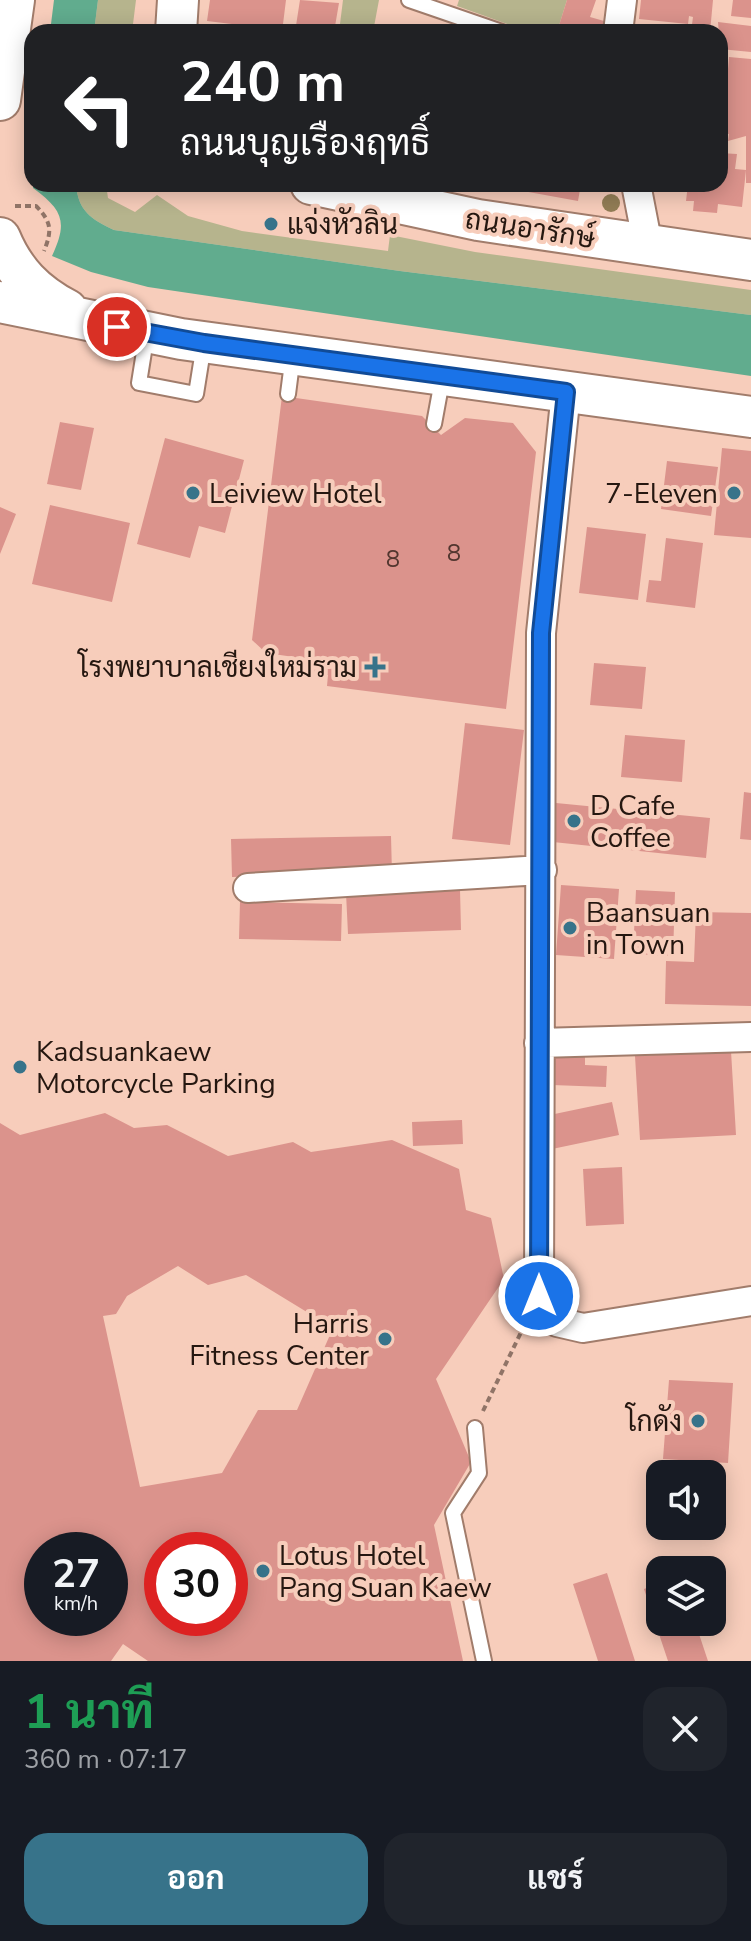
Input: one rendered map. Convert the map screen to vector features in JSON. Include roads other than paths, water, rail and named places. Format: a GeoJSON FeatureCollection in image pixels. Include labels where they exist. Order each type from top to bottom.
{"type":"FeatureCollection","features":[{"type":"Feature","properties":{"kind":"main road"},"geometry":{"type":"LineString","coordinates":[[0,100],[14,0]]}},
{"type":"Feature","properties":{"kind":"main road","name":"ถนนอารักษ์"},"geometry":{"type":"LineString","coordinates":[[348,192],[478,220],[751,260]]}},
{"type":"Feature","properties":{"kind":"main road"},"geometry":{"type":"LineString","coordinates":[[8,222],[23,278],[42,297],[88,321]]}},
{"type":"Feature","properties":{"kind":"main road"},"geometry":{"type":"LineString","coordinates":[[0,302],[204,343],[751,417]]}},
{"type":"Feature","properties":{"kind":"main road"},"geometry":{"type":"LineString","coordinates":[[0,328],[11,323],[88,321]]}},
{"type":"Feature","properties":{"kind":"street"},"geometry":{"type":"LineString","coordinates":[[619,24],[622,0]]}},
{"type":"Feature","properties":{"kind":"street"},"geometry":{"type":"LineString","coordinates":[[638,192],[648,246]]}},
{"type":"Feature","properties":{"kind":"street"},"geometry":{"type":"LineString","coordinates":[[566,392],[541,633],[539,1296],[557,1322],[583,1328],[751,1301]]}},
{"type":"Feature","properties":{"kind":"street"},"geometry":{"type":"LineString","coordinates":[[248,888],[542,870]]}},
{"type":"Feature","properties":{"kind":"street"},"geometry":{"type":"LineString","coordinates":[[539,1043],[751,1037]]}},
{"type":"Feature","properties":{"kind":"lane"},"geometry":{"type":"LineString","coordinates":[[409,0],[479,24]]}},
{"type":"Feature","properties":{"kind":"lane"},"geometry":{"type":"LineString","coordinates":[[288,394],[293,355]]}},
{"type":"Feature","properties":{"kind":"lane"},"geometry":{"type":"LineString","coordinates":[[434,424],[443,375]]}},
{"type":"Feature","properties":{"kind":"lane"},"geometry":{"type":"LineString","coordinates":[[475,1428],[479,1473],[453,1513],[484,1661]]}},
{"type":"Feature","properties":{"kind":"place","name":"แจ่งหัวลิน"},"geometry":{"type":"Point","coordinates":[271,224]}},
{"type":"Feature","properties":{"kind":"place","name":"Leiview Hotel"},"geometry":{"type":"Point","coordinates":[193,493]}},
{"type":"Feature","properties":{"kind":"place","name":"7-Eleven"},"geometry":{"type":"Point","coordinates":[734,493]}},
{"type":"Feature","properties":{"kind":"place","name":"โรงพยาบาลเชียงใหม่ราม"},"geometry":{"type":"Point","coordinates":[375,667]}},
{"type":"Feature","properties":{"kind":"place","name":"D Cafe Coffee"},"geometry":{"type":"Point","coordinates":[574,821]}},
{"type":"Feature","properties":{"kind":"place","name":"Baansuan in Town"},"geometry":{"type":"Point","coordinates":[570,928]}},
{"type":"Feature","properties":{"kind":"place","name":"Kadsuankaew Motorcycle Parking"},"geometry":{"type":"Point","coordinates":[20,1067]}},
{"type":"Feature","properties":{"kind":"place","name":"Harris Fitness Center"},"geometry":{"type":"Point","coordinates":[385,1339]}},
{"type":"Feature","properties":{"kind":"place","name":"โกดัง"},"geometry":{"type":"Point","coordinates":[698,1421]}},
{"type":"Feature","properties":{"kind":"place","name":"Lotus Hotel Pang Suan Kaew"},"geometry":{"type":"Point","coordinates":[263,1571]}}]}
